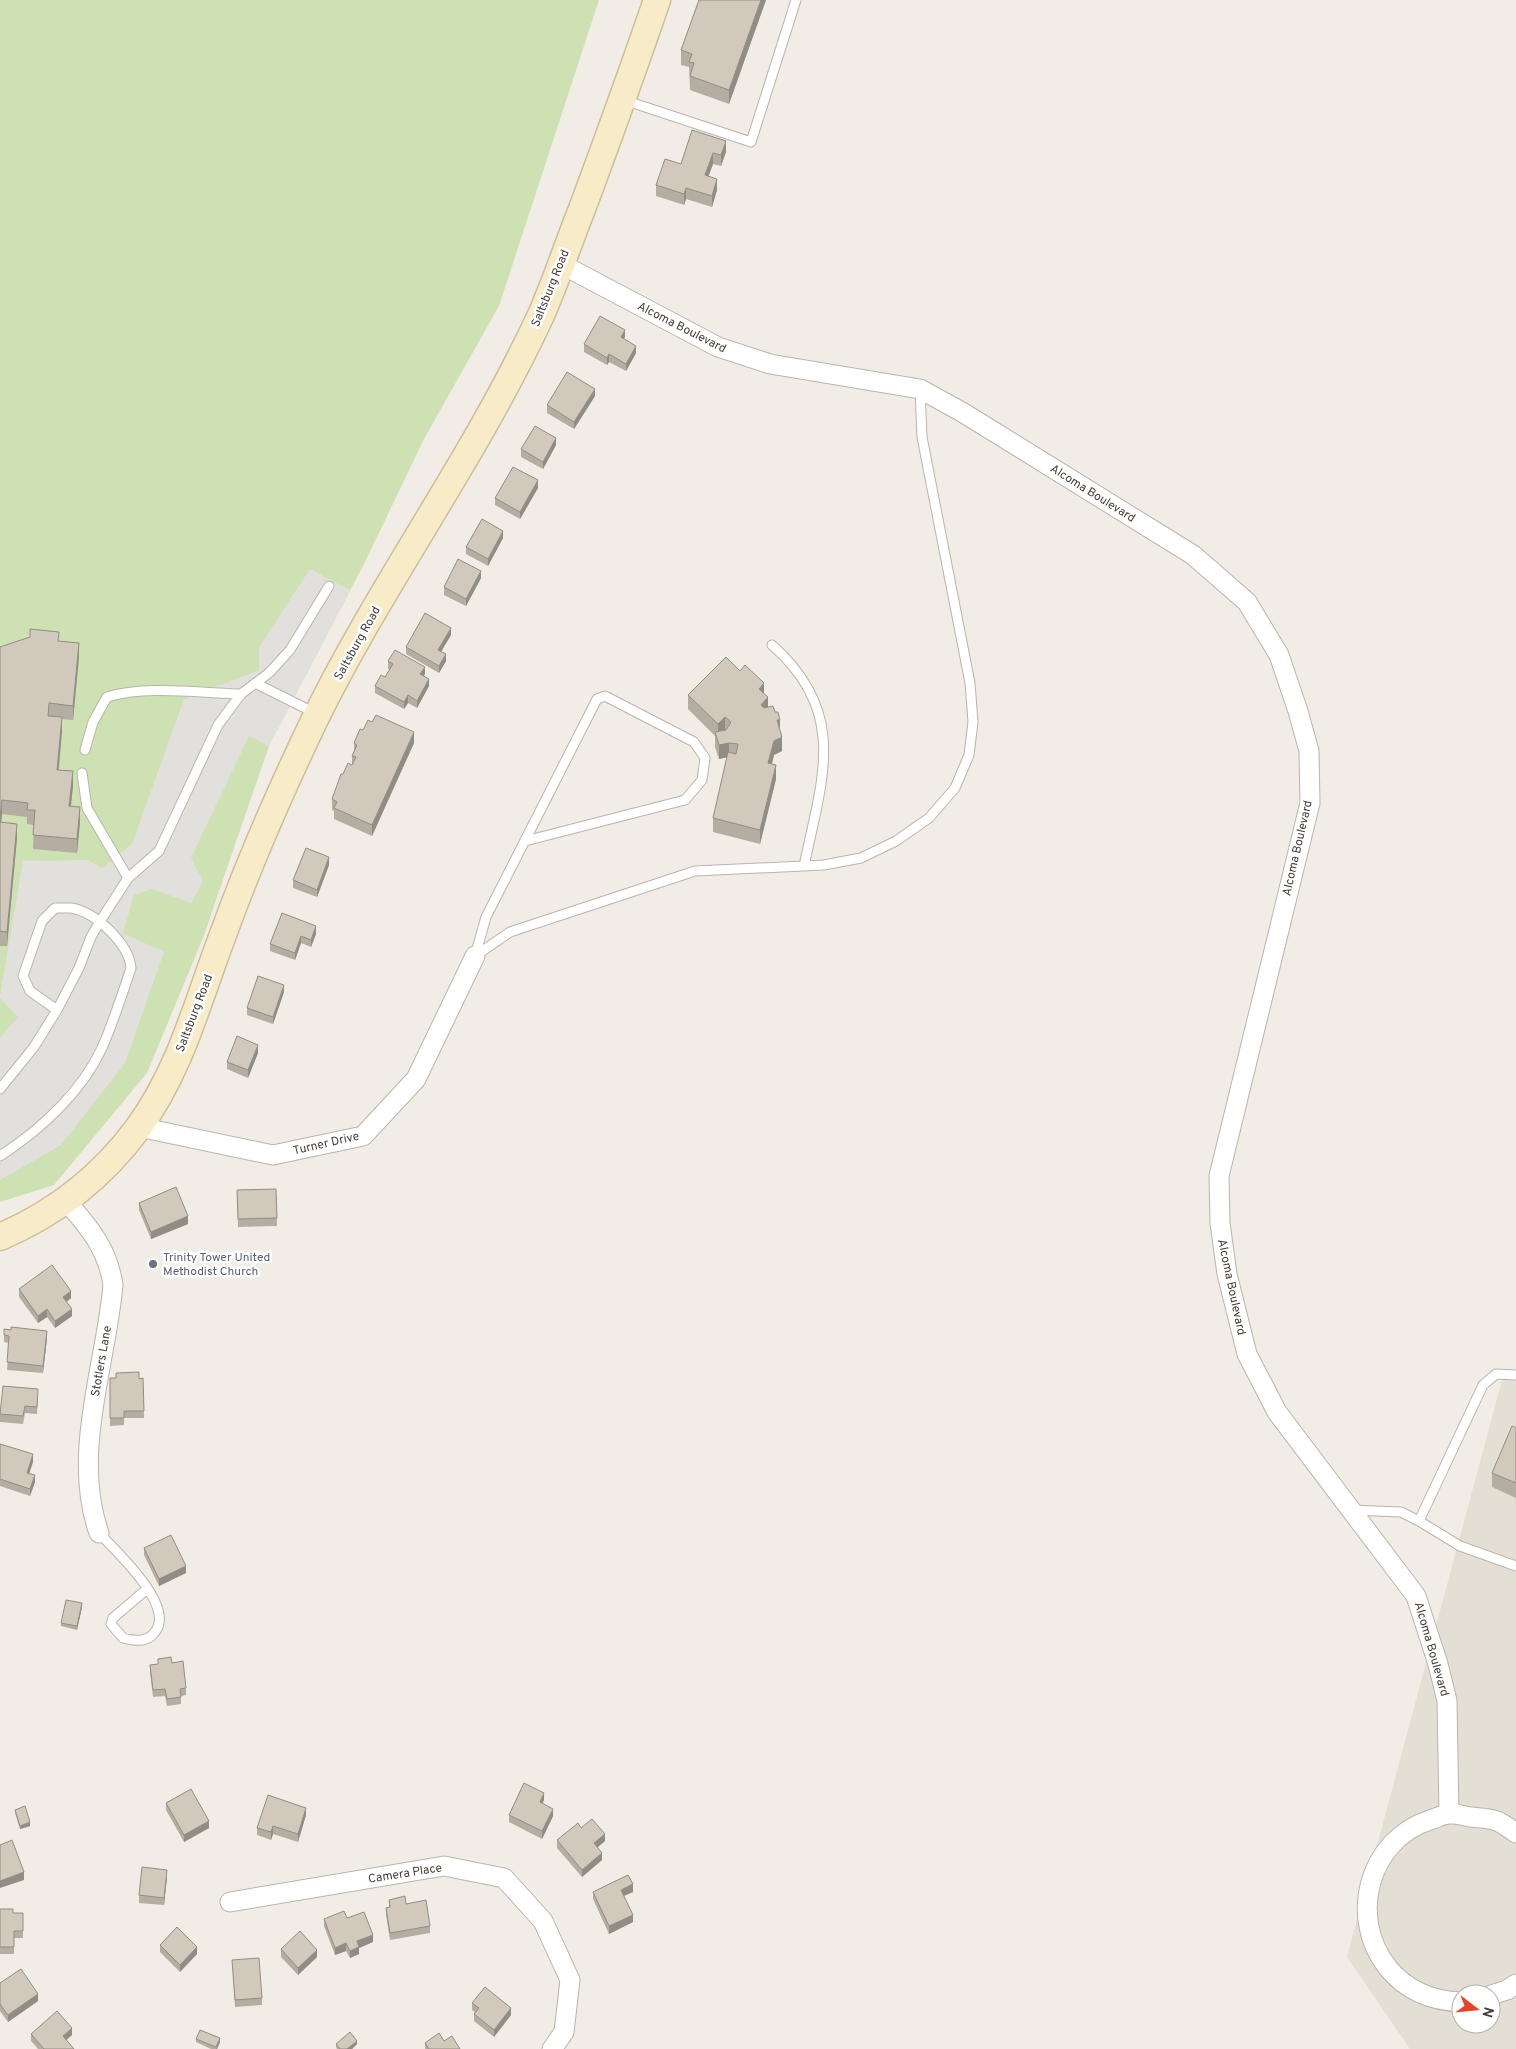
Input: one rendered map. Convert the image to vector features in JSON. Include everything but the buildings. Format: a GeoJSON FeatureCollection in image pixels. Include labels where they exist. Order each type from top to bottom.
{"type":"FeatureCollection","features":[{"type":"Feature","properties":{"kind":"main road","name":"Saltsburg Road"},"geometry":{"type":"LineString","coordinates":[[0,1237],[43,1217],[66,1201],[107,1165],[139,1127],[156,1101],[188,1032],[224,930],[266,825],[318,714],[511,374],[541,314],[657,0]]}},
{"type":"Feature","properties":{"kind":"street","name":"Alcoma Boulevard"},"geometry":{"type":"LineString","coordinates":[[561,264],[718,347],[770,364],[920,389],[962,412],[1193,555],[1247,602],[1278,654],[1298,711],[1308,751],[1310,803],[1219,1176],[1220,1223],[1227,1274],[1247,1354],[1276,1412],[1416,1596],[1438,1664],[1447,1701],[1449,1814]]}},
{"type":"Feature","properties":{"kind":"street","name":"Turner Drive"},"geometry":{"type":"LineString","coordinates":[[139,1127],[273,1155],[363,1136],[416,1079],[475,956]]}},
{"type":"Feature","properties":{"kind":"street","name":"Stotlers Lane"},"geometry":{"type":"LineString","coordinates":[[66,1201],[91,1229],[104,1250],[110,1267],[112,1285],[91,1425],[90,1510],[99,1533]]}},
{"type":"Feature","properties":{"kind":"street"},"geometry":{"type":"LineString","coordinates":[[1451,2002],[1445,2002],[1418,1993],[1396,1978],[1379,1956],[1370,1934],[1366,1900],[1375,1868],[1392,1843],[1415,1825],[1449,1814],[1496,1820],[1516,1833]]}},
{"type":"Feature","properties":{"kind":"street","name":"Camera Place"},"geometry":{"type":"LineString","coordinates":[[230,1902],[444,1866],[504,1878],[542,1921],[570,1980],[564,2032],[552,2049]]}},
{"type":"Feature","properties":{"kind":"street"},"geometry":{"type":"LineString","coordinates":[[1501,1992],[1516,1984]]}},
{"type":"Feature","properties":{"kind":"lane"},"geometry":{"type":"LineString","coordinates":[[622,99],[751,142],[796,0]]}},
{"type":"Feature","properties":{"kind":"lane"},"geometry":{"type":"LineString","coordinates":[[475,956],[510,932],[695,871],[824,865],[861,858],[896,841],[929,818],[955,788],[969,755],[973,722],[970,683],[922,437],[920,389]]}},
{"type":"Feature","properties":{"kind":"lane"},"geometry":{"type":"LineString","coordinates":[[0,1089],[34,1047],[57,1010],[79,968],[91,937],[128,878],[159,851],[218,725],[241,694],[257,684],[290,650],[329,586]]}},
{"type":"Feature","properties":{"kind":"lane"},"geometry":{"type":"LineString","coordinates":[[772,645],[792,663],[806,682],[816,702],[822,726],[825,754],[823,773],[804,866]]}},
{"type":"Feature","properties":{"kind":"lane"},"geometry":{"type":"LineString","coordinates":[[257,684],[318,714]]}},
{"type":"Feature","properties":{"kind":"lane"},"geometry":{"type":"LineString","coordinates":[[85,750],[93,722],[107,698],[120,693],[241,694]]}},
{"type":"Feature","properties":{"kind":"lane"},"geometry":{"type":"LineString","coordinates":[[475,956],[486,917],[525,841],[600,696],[605,696],[694,742],[705,758],[702,780],[685,800],[525,841]]}},
{"type":"Feature","properties":{"kind":"lane"},"geometry":{"type":"LineString","coordinates":[[82,773],[87,808],[128,878]]}},
{"type":"Feature","properties":{"kind":"lane"},"geometry":{"type":"LineString","coordinates":[[0,1156],[19,1144],[62,1105],[87,1073],[102,1048],[131,968],[126,949],[119,940],[99,923],[72,908],[55,908],[46,915],[38,929],[24,969],[24,982],[35,996],[57,1010]]}},
{"type":"Feature","properties":{"kind":"lane"},"geometry":{"type":"LineString","coordinates":[[1419,1520],[1483,1385],[1496,1374],[1516,1375]]}},
{"type":"Feature","properties":{"kind":"lane"},"geometry":{"type":"LineString","coordinates":[[1351,1510],[1401,1512],[1419,1520],[1460,1546],[1516,1566]]}},
{"type":"Feature","properties":{"kind":"lane"},"geometry":{"type":"LineString","coordinates":[[99,1533],[134,1571],[147,1589],[159,1610],[157,1630],[150,1637],[141,1641],[123,1638],[111,1624],[113,1618],[147,1589]]}},
{"type":"Feature","properties":{"kind":"shaded area"},"geometry":{"type":"Polygon","coordinates":[[[310,569],[350,590],[269,746],[249,736],[191,858],[203,881],[191,903],[152,889],[134,895],[123,933],[164,952],[125,1063],[61,1145],[0,1180],[0,1038],[18,1017],[0,998],[0,995],[23,861],[88,860],[102,868],[132,844],[184,699],[259,670],[259,647],[310,569]]]}},
{"type":"Feature","properties":{"kind":"shaded area"},"geometry":{"type":"Polygon","coordinates":[[[1505,1369],[1516,1376],[1516,2049],[1410,2049],[1347,1957],[1505,1369]]]}},
{"type":"Feature","properties":{"kind":"green space"},"geometry":{"type":"Polygon","coordinates":[[[0,0],[599,0],[499,306],[424,439],[365,562],[269,746],[203,938],[147,1073],[54,1185],[0,1202],[0,0]]]}},
{"type":"Feature","properties":{"kind":"place","name":"Trinity Tower United Methodist Church"},"geometry":{"type":"Point","coordinates":[153,1264]}}]}
